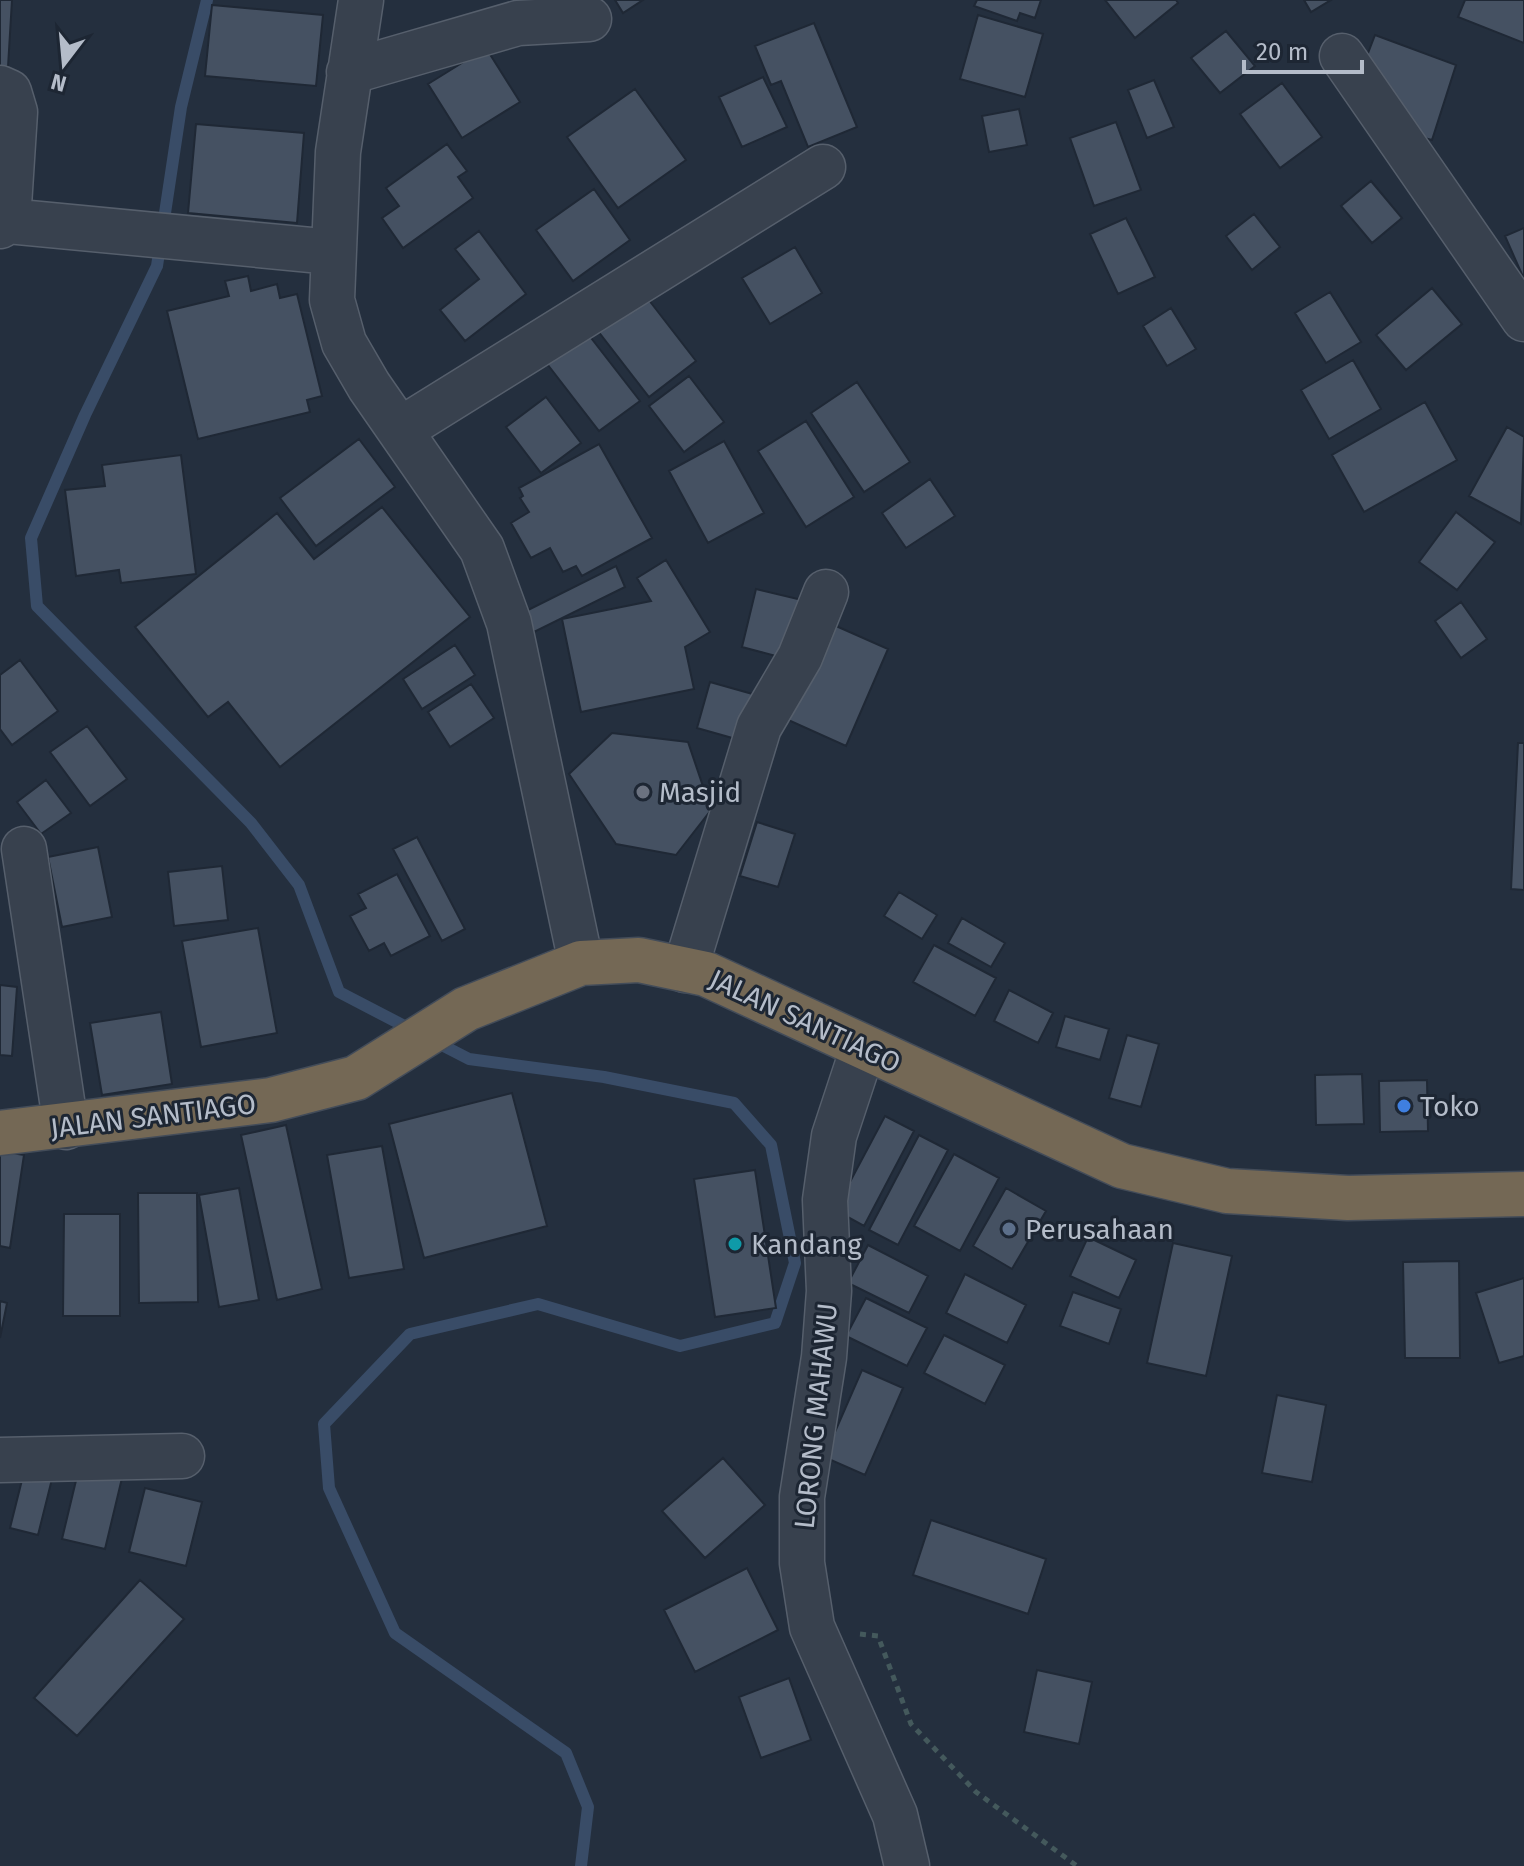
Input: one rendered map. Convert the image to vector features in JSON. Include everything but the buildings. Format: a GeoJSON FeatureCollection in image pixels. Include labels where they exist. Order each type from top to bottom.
{"type":"FeatureCollection","features":[{"type":"Feature","properties":{"kind":"highway","name":"JALAN SANTIAGO"},"geometry":{"type":"LineString","coordinates":[[0,1133],[271,1100],[356,1078],[466,1009],[581,963],[639,960],[706,974],[1122,1166],[1227,1191],[1348,1198],[1524,1194]]}},
{"type":"Feature","properties":{"kind":"street"},"geometry":{"type":"LineString","coordinates":[[361,0],[338,152],[332,300],[344,343],[482,549],[509,623],[581,963]]}},
{"type":"Feature","properties":{"kind":"street"},"geometry":{"type":"LineString","coordinates":[[349,72],[518,23],[589,19]]}},
{"type":"Feature","properties":{"kind":"street"},"geometry":{"type":"LineString","coordinates":[[1342,56],[1524,319]]}},
{"type":"Feature","properties":{"kind":"street"},"geometry":{"type":"LineString","coordinates":[[0,88],[9,92],[15,112],[4,223],[332,252]]}},
{"type":"Feature","properties":{"kind":"street"},"geometry":{"type":"LineString","coordinates":[[400,430],[823,167]]}},
{"type":"Feature","properties":{"kind":"street"},"geometry":{"type":"LineString","coordinates":[[685,970],[759,727],[800,657],[826,592]]}},
{"type":"Feature","properties":{"kind":"street"},"geometry":{"type":"LineString","coordinates":[[24,849],[66,1127]]}},
{"type":"Feature","properties":{"kind":"street","name":"LORONG MAHAWU"},"geometry":{"type":"LineString","coordinates":[[863,1048],[834,1136],[825,1200],[829,1291],[824,1357],[802,1497],[802,1563],[812,1627],[895,1815],[907,1866]]}},
{"type":"Feature","properties":{"kind":"street"},"geometry":{"type":"LineString","coordinates":[[0,1460],[182,1456]]}},
{"type":"Feature","properties":{"kind":"path"},"geometry":{"type":"LineString","coordinates":[[812,1627],[878,1636],[911,1724],[976,1792],[1077,1866]]}},
{"type":"Feature","properties":{"kind":"waterway"},"geometry":{"type":"LineString","coordinates":[[207,0],[181,107],[157,266],[85,415],[31,538],[37,606],[251,823],[299,885],[339,992],[414,1031]]}},
{"type":"Feature","properties":{"kind":"waterway"},"geometry":{"type":"LineString","coordinates":[[434,1041],[469,1059],[604,1077],[734,1103],[771,1145],[795,1263],[775,1323],[680,1346],[538,1304],[410,1334],[324,1424],[329,1488],[395,1633],[566,1753],[588,1807],[581,1866]]}},
{"type":"Feature","properties":{"kind":"place","name":"Masjid"},"geometry":{"type":"Point","coordinates":[643,792]}},
{"type":"Feature","properties":{"kind":"place","name":"Toko"},"geometry":{"type":"Point","coordinates":[1404,1106]}},
{"type":"Feature","properties":{"kind":"place","name":"Perusahaan"},"geometry":{"type":"Point","coordinates":[1009,1229]}},
{"type":"Feature","properties":{"kind":"place","name":"Kandang"},"geometry":{"type":"Point","coordinates":[735,1244]}}]}
